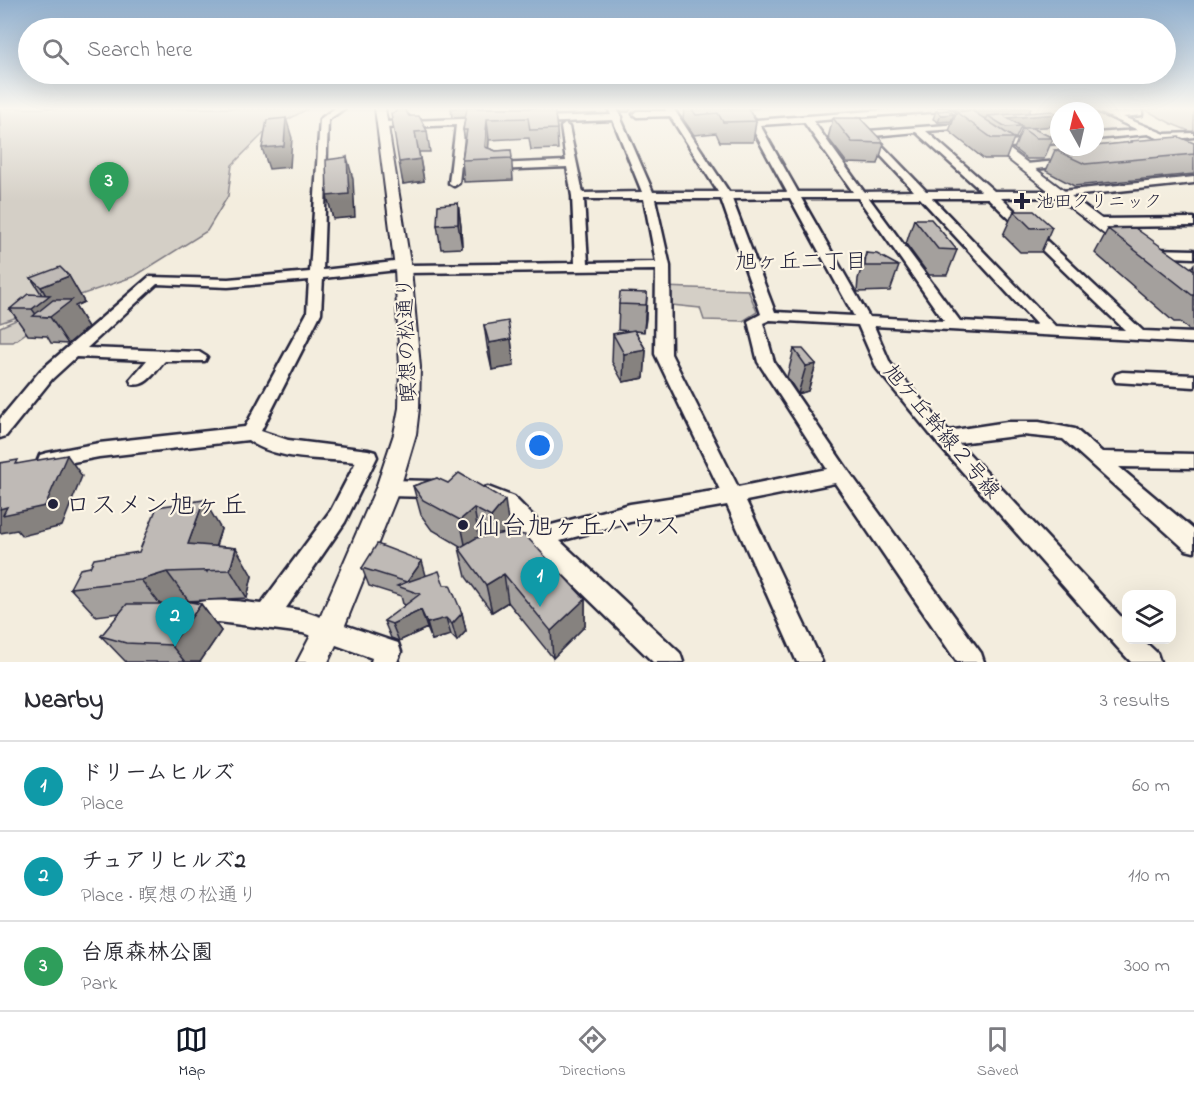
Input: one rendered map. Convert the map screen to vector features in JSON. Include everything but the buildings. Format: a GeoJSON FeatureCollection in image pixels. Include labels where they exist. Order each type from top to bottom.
{"type":"FeatureCollection","features":[{"type":"Feature","properties":{"kind":"street"},"geometry":{"type":"LineString","coordinates":[[251,433],[314,313],[323,139]]}},
{"type":"Feature","properties":{"kind":"street","name":"瞑想の松通り"},"geometry":{"type":"LineString","coordinates":[[312,662],[329,630],[388,488],[405,434],[411,387],[403,267],[384,139]]}},
{"type":"Feature","properties":{"kind":"street"},"geometry":{"type":"LineString","coordinates":[[454,183],[460,139]]}},
{"type":"Feature","properties":{"kind":"street"},"geometry":{"type":"LineString","coordinates":[[567,139],[579,196],[582,266]]}},
{"type":"Feature","properties":{"kind":"street"},"geometry":{"type":"LineString","coordinates":[[626,139],[649,196],[663,266],[663,354],[733,496],[810,662]]}},
{"type":"Feature","properties":{"kind":"street"},"geometry":{"type":"LineString","coordinates":[[691,139],[725,195],[769,316]]}},
{"type":"Feature","properties":{"kind":"street","name":"旭ケ丘幹線２号線"},"geometry":{"type":"LineString","coordinates":[[763,139],[864,321],[884,365],[944,439],[1122,634]]}},
{"type":"Feature","properties":{"kind":"street"},"geometry":{"type":"LineString","coordinates":[[821,139],[954,324]]}},
{"type":"Feature","properties":{"kind":"street"},"geometry":{"type":"LineString","coordinates":[[871,139],[1049,329]]}},
{"type":"Feature","properties":{"kind":"street"},"geometry":{"type":"LineString","coordinates":[[929,139],[1139,335]]}},
{"type":"Feature","properties":{"kind":"street"},"geometry":{"type":"LineString","coordinates":[[991,139],[1153,266]]}},
{"type":"Feature","properties":{"kind":"street"},"geometry":{"type":"LineString","coordinates":[[1168,139],[1194,150]]}},
{"type":"Feature","properties":{"kind":"street"},"geometry":{"type":"LineString","coordinates":[[998,145],[1050,141]]}},
{"type":"Feature","properties":{"kind":"street"},"geometry":{"type":"LineString","coordinates":[[1172,153],[1194,150]]}},
{"type":"Feature","properties":{"kind":"street"},"geometry":{"type":"LineString","coordinates":[[1026,167],[1082,161]]}},
{"type":"Feature","properties":{"kind":"street"},"geometry":{"type":"LineString","coordinates":[[498,167],[571,164]]}},
{"type":"Feature","properties":{"kind":"street"},"geometry":{"type":"LineString","coordinates":[[579,196],[1062,194],[1192,181]]}},
{"type":"Feature","properties":{"kind":"street"},"geometry":{"type":"LineString","coordinates":[[1100,223],[1194,222]]}},
{"type":"Feature","properties":{"kind":"street"},"geometry":{"type":"LineString","coordinates":[[1137,253],[1194,254]]}},
{"type":"Feature","properties":{"kind":"street"},"geometry":{"type":"LineString","coordinates":[[0,432],[46,375],[153,280],[228,283],[403,267],[663,266]]}},
{"type":"Feature","properties":{"kind":"street"},"geometry":{"type":"LineString","coordinates":[[972,662],[840,474],[766,362],[755,321],[769,316],[1194,338]]}},
{"type":"Feature","properties":{"kind":"street"},"geometry":{"type":"LineString","coordinates":[[72,352],[199,357]]}},
{"type":"Feature","properties":{"kind":"street"},"geometry":{"type":"LineString","coordinates":[[138,380],[161,355]]}},
{"type":"Feature","properties":{"kind":"street"},"geometry":{"type":"LineString","coordinates":[[1122,378],[1194,381]]}},
{"type":"Feature","properties":{"kind":"street"},"geometry":{"type":"LineString","coordinates":[[944,439],[985,432],[1024,429],[1059,431],[1078,439],[1194,543]]}},
{"type":"Feature","properties":{"kind":"street"},"geometry":{"type":"LineString","coordinates":[[33,462],[99,450],[251,433]]}},
{"type":"Feature","properties":{"kind":"street"},"geometry":{"type":"LineString","coordinates":[[251,433],[256,439],[292,448],[350,452],[368,457],[338,516],[266,616]]}},
{"type":"Feature","properties":{"kind":"street"},"geometry":{"type":"LineString","coordinates":[[1099,459],[1194,461]]}},
{"type":"Feature","properties":{"kind":"street"},"geometry":{"type":"LineString","coordinates":[[541,537],[630,513],[733,496],[840,474]]}},
{"type":"Feature","properties":{"kind":"street"},"geometry":{"type":"LineString","coordinates":[[388,488],[475,490],[507,503],[527,526],[671,662]]}},
{"type":"Feature","properties":{"kind":"street"},"geometry":{"type":"LineString","coordinates":[[173,617],[219,611],[303,622],[389,652],[383,662]]}},
{"type":"Feature","properties":{"kind":"street","name":"旭ケ丘幹線２号線"},"geometry":{"type":"LineString","coordinates":[[1132,644],[1148,662]]}},
{"type":"Feature","properties":{"kind":"shaded area"},"geometry":{"type":"Polygon","coordinates":[[[0,139],[258,139],[232,165],[228,196],[207,231],[135,276],[0,323],[0,139]]]}},
{"type":"Feature","properties":{"kind":"shaded area"},"geometry":{"type":"Polygon","coordinates":[[[662,287],[748,290],[757,312],[743,321],[704,320],[700,308],[662,304],[662,287]]]}},
{"type":"Feature","properties":{"kind":"shaded area"},"geometry":{"type":"Polygon","coordinates":[[[32,313],[51,316],[13,342],[0,342],[0,327],[32,313]]]}},
{"type":"Feature","properties":{"kind":"place","name":"池田クリニック"},"geometry":{"type":"Point","coordinates":[1022,201]}},
{"type":"Feature","properties":{"kind":"place","name":"台原森林公園"},"geometry":{"type":"Point","coordinates":[109,212]}},
{"type":"Feature","properties":{"kind":"place","name":"ロスメン旭ヶ丘"},"geometry":{"type":"Point","coordinates":[53,504]}},
{"type":"Feature","properties":{"kind":"place","name":"仙台旭ヶ丘ハウス"},"geometry":{"type":"Point","coordinates":[463,525]}},
{"type":"Feature","properties":{"kind":"place","name":"ドリームヒルズ"},"geometry":{"type":"Point","coordinates":[540,607]}},
{"type":"Feature","properties":{"kind":"place","name":"チュアリヒルズ2"},"geometry":{"type":"Point","coordinates":[175,647]}},
{"type":"Feature","properties":{"kind":"district","name":"旭ヶ丘二丁目"},"geometry":{"type":"Point","coordinates":[801,260]}}]}
